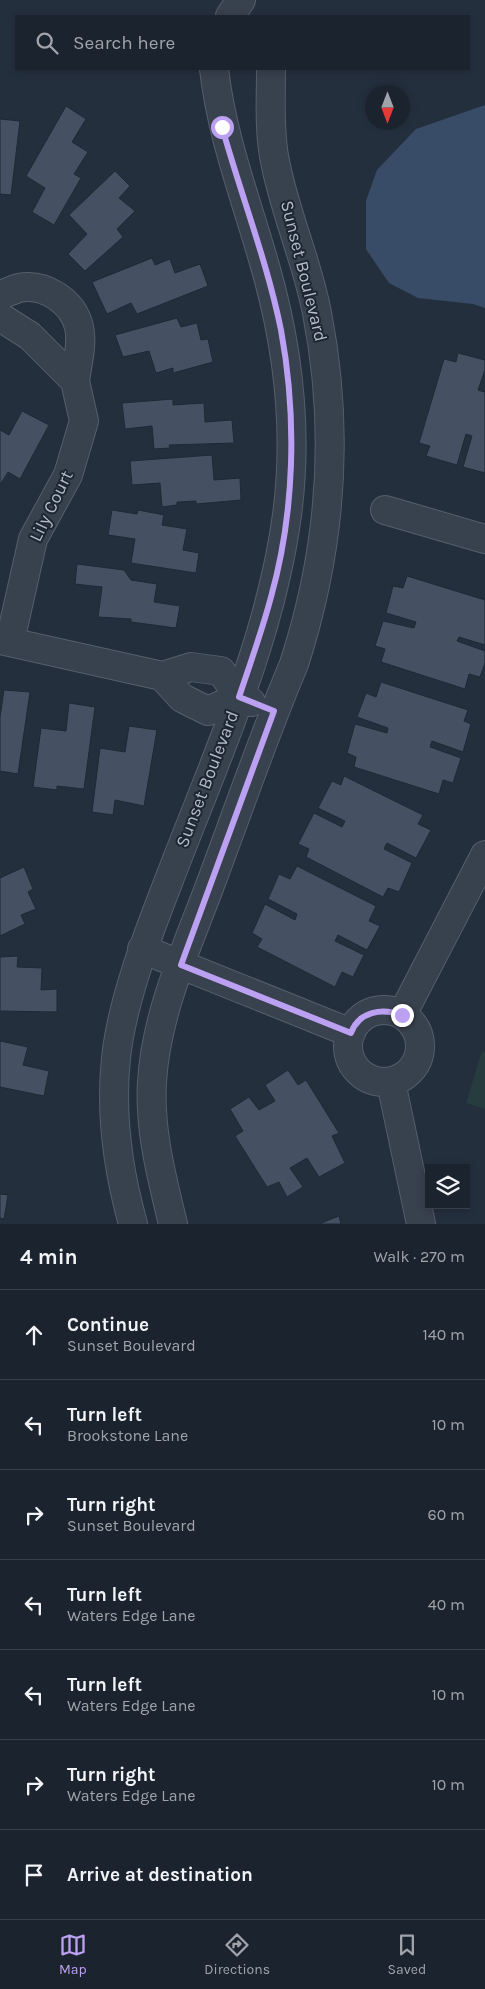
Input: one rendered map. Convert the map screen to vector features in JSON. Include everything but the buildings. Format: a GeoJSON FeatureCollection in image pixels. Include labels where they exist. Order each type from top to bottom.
{"type":"FeatureCollection","features":[{"type":"Feature","properties":{"kind":"street"},"geometry":{"type":"LineString","coordinates":[[231,15],[241,0]]}},
{"type":"Feature","properties":{"kind":"street"},"geometry":{"type":"LineString","coordinates":[[250,0],[258,15]]}},
{"type":"Feature","properties":{"kind":"street","name":"Sunset Boulevard"},"geometry":{"type":"LineString","coordinates":[[133,1224],[117,1156],[114,1085],[116,1056],[122,1023],[142,949],[239,697],[272,596],[281,549],[290,474],[290,401],[280,329],[266,268],[222,127],[214,70]]}},
{"type":"Feature","properties":{"kind":"street","name":"Sunset Boulevard"},"geometry":{"type":"LineString","coordinates":[[173,1224],[163,1185],[155,1134],[152,1084],[157,1041],[163,1016],[181,965],[274,711],[294,664],[311,608],[323,543],[331,453],[326,373],[317,312],[274,156],[271,70]]}},
{"type":"Feature","properties":{"kind":"street"},"geometry":{"type":"LineString","coordinates":[[0,295],[20,288],[38,288],[59,296],[71,310],[79,326],[79,354],[75,381]]}},
{"type":"Feature","properties":{"kind":"street"},"geometry":{"type":"LineString","coordinates":[[0,317],[30,336],[75,381]]}},
{"type":"Feature","properties":{"kind":"street","name":"Lily Court"},"geometry":{"type":"LineString","coordinates":[[5,641],[33,539],[68,475],[84,421],[75,381]]}},
{"type":"Feature","properties":{"kind":"street"},"geometry":{"type":"LineString","coordinates":[[385,510],[485,538]]}},
{"type":"Feature","properties":{"kind":"street"},"geometry":{"type":"LineString","coordinates":[[5,641],[162,676],[191,667],[221,671],[239,697],[274,711]]}},
{"type":"Feature","properties":{"kind":"street"},"geometry":{"type":"LineString","coordinates":[[162,676],[182,698],[208,711],[239,697]]}},
{"type":"Feature","properties":{"kind":"street"},"geometry":{"type":"LineString","coordinates":[[402,1015],[485,855]]}},
{"type":"Feature","properties":{"kind":"street"},"geometry":{"type":"LineString","coordinates":[[142,949],[351,1033]]}},
{"type":"Feature","properties":{"kind":"street"},"geometry":{"type":"LineString","coordinates":[[379,1011],[402,1015],[418,1033],[420,1046],[418,1058],[412,1069],[402,1077],[391,1082],[380,1082],[359,1072],[352,1063],[348,1052],[351,1033],[359,1021],[368,1014],[379,1011]]}},
{"type":"Feature","properties":{"kind":"street"},"geometry":{"type":"LineString","coordinates":[[391,1082],[421,1224]]}},
{"type":"Feature","properties":{"kind":"green space"},"geometry":{"type":"Polygon","coordinates":[[[482,1051],[485,1052],[485,1109],[466,1103],[482,1051]]]}},
{"type":"Feature","properties":{"kind":"water"},"geometry":{"type":"Polygon","coordinates":[[[485,105],[485,308],[473,304],[418,298],[389,283],[366,249],[366,201],[377,170],[416,129],[485,105]]]}},
{"type":"Feature","properties":{"kind":"route"},"geometry":{"type":"LineString","coordinates":[[222,127],[266,268],[280,329],[286,361],[290,401],[290,474],[287,515],[272,596],[239,697],[274,711],[181,965],[351,1033],[359,1021],[368,1014],[379,1011],[391,1011],[402,1015]]}}]}
